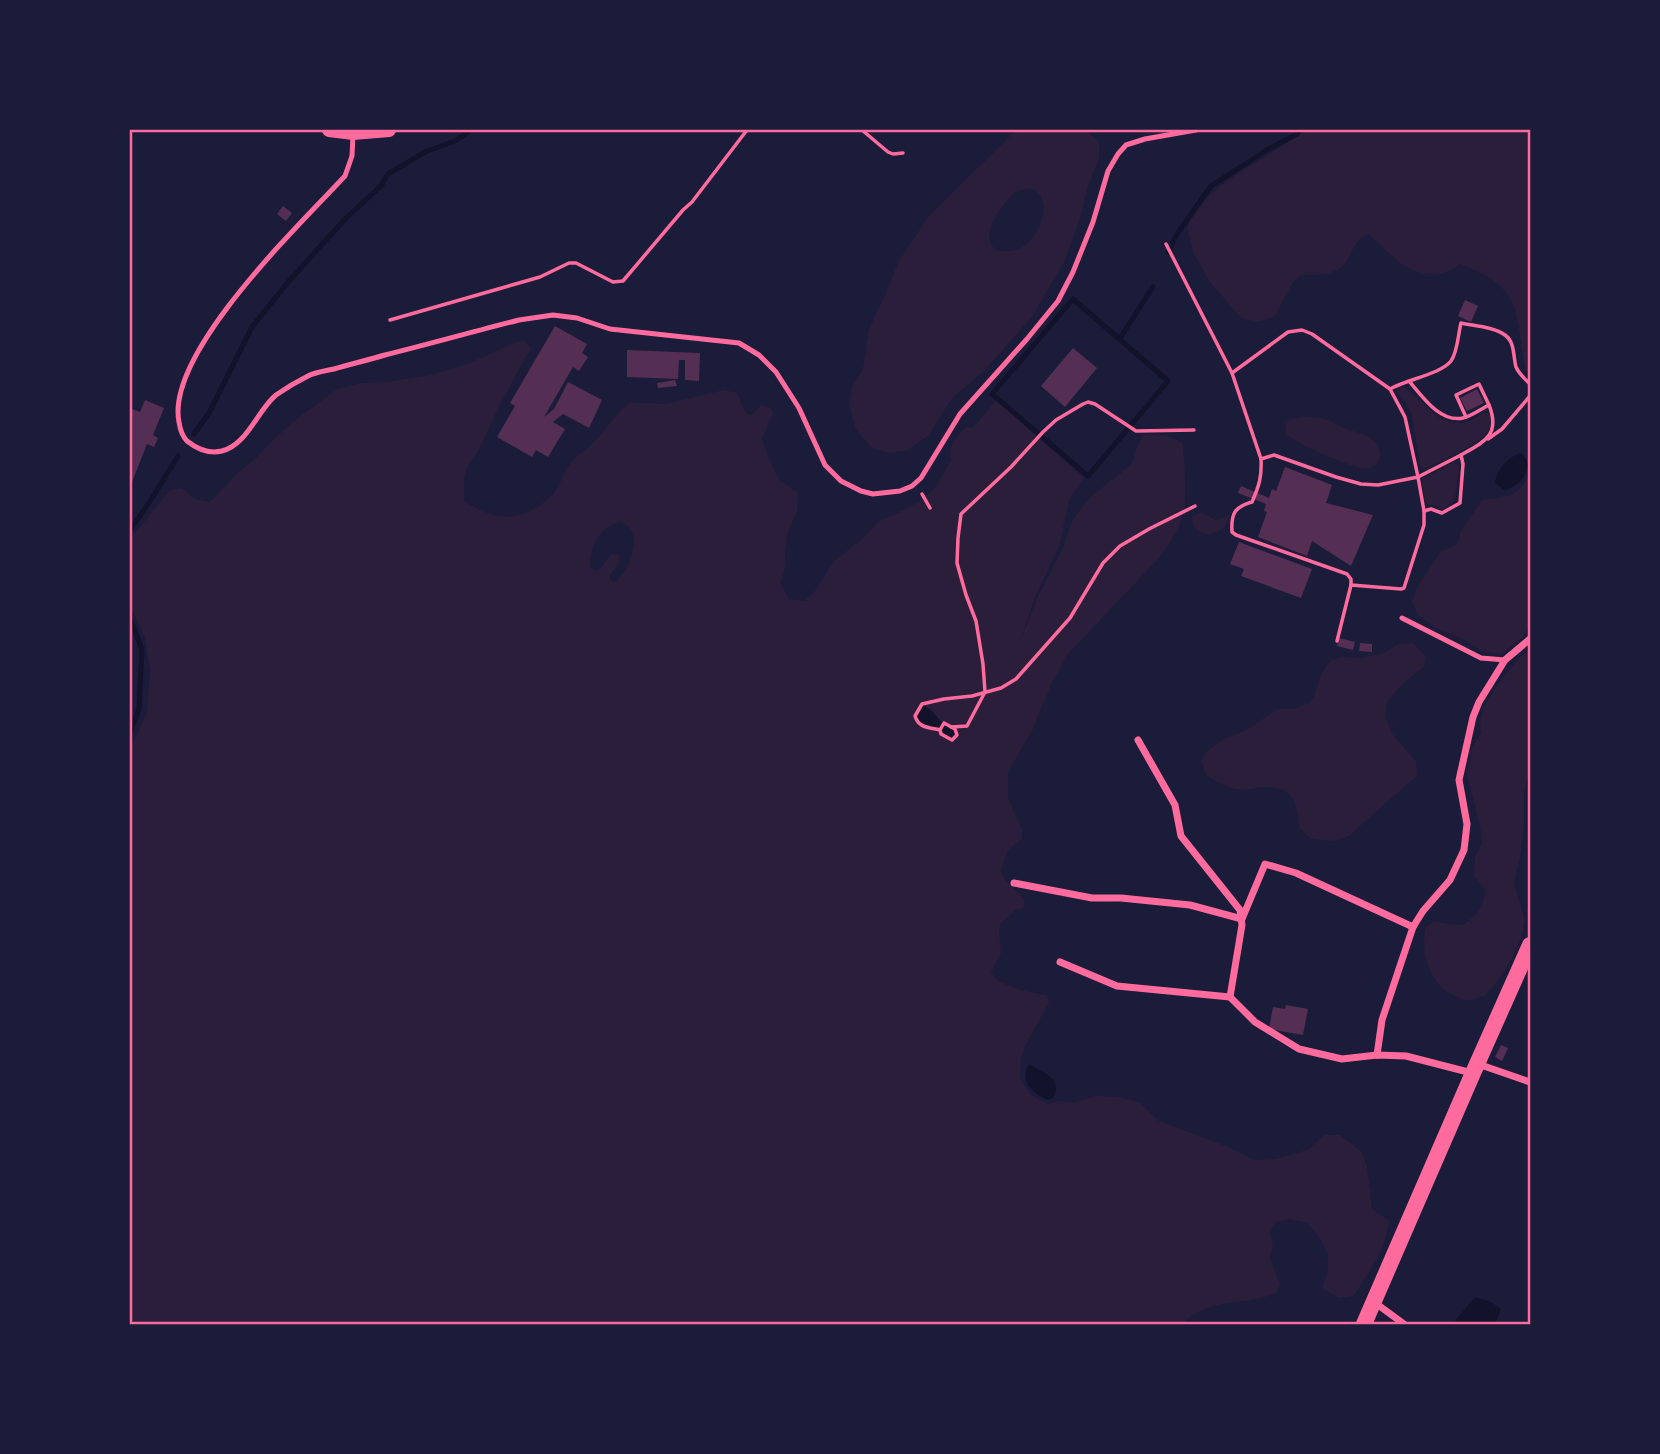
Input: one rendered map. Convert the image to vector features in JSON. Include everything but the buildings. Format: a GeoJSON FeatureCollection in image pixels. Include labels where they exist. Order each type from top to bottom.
{"type":"FeatureCollection","features":[{"type":"Feature","properties":{"kind":"highway"},"geometry":{"type":"LineString","coordinates":[[1364,1325],[1531,944]]}},
{"type":"Feature","properties":{"kind":"main road"},"geometry":{"type":"LineString","coordinates":[[329,130],[353,133],[389,130]]}},
{"type":"Feature","properties":{"kind":"street"},"geometry":{"type":"LineString","coordinates":[[1377,1055],[1381,1020],[1413,927],[1450,880],[1464,850],[1467,824],[1459,780],[1473,717],[1479,702],[1505,660],[1531,639]]}},
{"type":"Feature","properties":{"kind":"street"},"geometry":{"type":"LineString","coordinates":[[1138,740],[1175,805],[1181,836],[1240,910],[1242,925],[1230,997]]}},
{"type":"Feature","properties":{"kind":"street"},"geometry":{"type":"LineString","coordinates":[[1242,919],[1265,864],[1296,873],[1413,927]]}},
{"type":"Feature","properties":{"kind":"street"},"geometry":{"type":"LineString","coordinates":[[1014,883],[1093,898],[1190,905],[1242,919]]}},
{"type":"Feature","properties":{"kind":"street"},"geometry":{"type":"LineString","coordinates":[[1060,962],[1117,986],[1230,997],[1255,1022],[1299,1049],[1342,1059],[1377,1055],[1406,1056],[1475,1068],[1531,1082]]}},
{"type":"Feature","properties":{"kind":"street"},"geometry":{"type":"LineString","coordinates":[[1374,1301],[1404,1325]]}},
{"type":"Feature","properties":{"kind":"lane"},"geometry":{"type":"LineString","coordinates":[[353,133],[352,156],[345,176],[253,276],[224,311],[200,347],[179,396],[178,420],[185,439],[200,449],[223,451],[241,441],[257,416],[276,396],[311,374],[519,320],[553,315],[577,317],[610,330],[739,342],[759,355],[776,372],[799,408],[825,465],[841,481],[873,494],[900,491],[921,478],[960,414],[1027,340],[1058,300],[1073,272],[1093,222],[1108,171],[1126,145],[1145,138],[1196,130]]}},
{"type":"Feature","properties":{"kind":"lane"},"geometry":{"type":"LineString","coordinates":[[1402,618],[1481,658],[1505,660]]}},
{"type":"Feature","properties":{"kind":"path"},"geometry":{"type":"LineString","coordinates":[[390,320],[540,277],[569,263],[576,263],[613,282],[624,281],[692,202],[747,130]]}},
{"type":"Feature","properties":{"kind":"path"},"geometry":{"type":"LineString","coordinates":[[862,130],[888,152],[903,153]]}},
{"type":"Feature","properties":{"kind":"path"},"geometry":{"type":"LineString","coordinates":[[1166,244],[1232,373],[1261,459],[1262,475],[1252,502],[1236,509],[1232,532],[1236,536],[1347,574],[1351,585],[1337,641]]}},
{"type":"Feature","properties":{"kind":"path"},"geometry":{"type":"LineString","coordinates":[[1390,389],[1401,382],[1441,368],[1450,361],[1461,323],[1492,329],[1506,335],[1510,340],[1516,368],[1531,384]]}},
{"type":"Feature","properties":{"kind":"path"},"geometry":{"type":"LineString","coordinates":[[1232,373],[1287,332],[1302,330],[1312,334],[1390,389],[1405,417],[1418,477],[1424,525],[1404,588],[1351,585]]}},
{"type":"Feature","properties":{"kind":"path"},"geometry":{"type":"LineString","coordinates":[[1409,381],[1441,414],[1455,418],[1466,417],[1489,405]]}},
{"type":"Feature","properties":{"kind":"path"},"geometry":{"type":"LineString","coordinates":[[1466,417],[1456,395],[1479,384],[1494,417],[1494,424],[1487,439]]}},
{"type":"Feature","properties":{"kind":"path"},"geometry":{"type":"LineString","coordinates":[[1261,459],[1274,455],[1360,484],[1378,485],[1418,477],[1461,455],[1502,429],[1531,396]]}},
{"type":"Feature","properties":{"kind":"path"},"geometry":{"type":"LineString","coordinates":[[951,727],[967,726],[985,692],[976,621],[957,563],[961,514],[1056,420],[1088,402],[1136,431],[1194,430]]}},
{"type":"Feature","properties":{"kind":"path"},"geometry":{"type":"LineString","coordinates":[[1423,510],[1431,509],[1442,513],[1460,503],[1461,455]]}},
{"type":"Feature","properties":{"kind":"path"},"geometry":{"type":"LineString","coordinates":[[922,494],[930,508]]}},
{"type":"Feature","properties":{"kind":"path"},"geometry":{"type":"LineString","coordinates":[[940,730],[929,730],[917,721],[915,716],[922,704],[972,696],[1001,688],[1016,679],[1070,618],[1103,564],[1120,546],[1195,506]]}},
{"type":"Feature","properties":{"kind":"path"},"geometry":{"type":"LineString","coordinates":[[944,723],[955,729],[957,735],[952,740],[945,737],[940,730],[944,723]]}},
{"type":"Feature","properties":{"kind":"shaded area"},"geometry":{"type":"Polygon","coordinates":[[[1020,130],[1086,130],[1099,142],[1099,158],[1064,262],[1032,317],[984,371],[952,398],[928,436],[906,451],[889,453],[872,448],[856,430],[849,404],[852,387],[863,369],[869,329],[899,261],[929,216],[1013,133],[1020,130]],[[1030,188],[1010,197],[991,227],[990,242],[994,248],[1009,251],[1019,248],[1036,233],[1044,207],[1038,193],[1030,188]]]}},
{"type":"Feature","properties":{"kind":"shaded area"},"geometry":{"type":"Polygon","coordinates":[[[1302,130],[1530,130],[1530,376],[1525,370],[1513,304],[1506,292],[1495,282],[1459,264],[1451,270],[1437,274],[1414,270],[1398,261],[1369,234],[1357,242],[1339,269],[1327,274],[1301,275],[1293,282],[1275,316],[1259,322],[1241,318],[1209,281],[1193,252],[1187,227],[1210,195],[1224,183],[1302,130]]]}},
{"type":"Feature","properties":{"kind":"shaded area"},"geometry":{"type":"Polygon","coordinates":[[[525,341],[531,348],[500,404],[479,450],[468,465],[464,478],[464,501],[497,516],[519,515],[530,511],[551,496],[572,461],[599,437],[630,402],[665,404],[724,390],[737,393],[746,413],[751,415],[762,405],[771,408],[773,413],[762,439],[780,481],[798,493],[797,512],[788,531],[786,564],[781,584],[789,599],[804,601],[815,591],[834,561],[862,539],[879,521],[920,501],[935,488],[951,460],[950,450],[956,438],[966,427],[973,428],[996,400],[1084,478],[1070,498],[1059,547],[1035,597],[1019,644],[1037,599],[1063,548],[1072,521],[1082,507],[1132,464],[1143,435],[1164,435],[1183,444],[1185,503],[1177,531],[1158,559],[1068,654],[1050,687],[1033,729],[1008,772],[1008,798],[1022,829],[1022,839],[1007,851],[1001,870],[1005,881],[1025,901],[1023,908],[1016,910],[1001,923],[1001,953],[991,972],[1008,986],[1047,995],[1049,1003],[1025,1046],[1020,1078],[1031,1095],[1048,1104],[1060,1101],[1075,1102],[1096,1096],[1139,1102],[1159,1121],[1229,1147],[1254,1160],[1275,1159],[1307,1150],[1325,1135],[1340,1135],[1362,1152],[1367,1166],[1372,1209],[1389,1221],[1381,1251],[1353,1296],[1339,1298],[1322,1288],[1328,1271],[1328,1254],[1318,1235],[1307,1223],[1289,1219],[1276,1222],[1269,1232],[1273,1244],[1270,1258],[1280,1285],[1276,1293],[1214,1306],[1192,1315],[1183,1324],[130,1324],[130,749],[147,712],[150,671],[145,638],[130,605],[130,539],[170,490],[182,488],[195,499],[210,502],[294,421],[337,389],[360,383],[431,375],[467,364],[516,342],[525,341]],[[621,522],[602,532],[594,545],[590,560],[590,567],[595,571],[600,569],[610,555],[619,555],[618,564],[609,577],[612,582],[624,572],[633,550],[633,535],[621,522]]]}},
{"type":"Feature","properties":{"kind":"shaded area"},"geometry":{"type":"Polygon","coordinates":[[[1403,386],[1433,413],[1450,422],[1469,421],[1483,412],[1491,414],[1489,430],[1469,447],[1423,469],[1420,465],[1412,415],[1396,391],[1403,386]]]}},
{"type":"Feature","properties":{"kind":"shaded area"},"geometry":{"type":"Polygon","coordinates":[[[1290,419],[1324,419],[1367,436],[1379,449],[1380,456],[1375,466],[1361,468],[1334,459],[1291,438],[1287,434],[1286,424],[1290,419]]]}},
{"type":"Feature","properties":{"kind":"shaded area"},"geometry":{"type":"Polygon","coordinates":[[[1520,453],[1528,463],[1528,469],[1516,485],[1504,490],[1495,483],[1498,473],[1507,461],[1520,453]]]}},
{"type":"Feature","properties":{"kind":"shaded area"},"geometry":{"type":"Polygon","coordinates":[[[1454,462],[1459,466],[1455,499],[1444,509],[1425,503],[1422,479],[1454,462]]]}},
{"type":"Feature","properties":{"kind":"shaded area"},"geometry":{"type":"Polygon","coordinates":[[[1530,470],[1530,624],[1525,636],[1501,654],[1482,651],[1465,640],[1436,628],[1418,615],[1412,602],[1416,589],[1441,551],[1457,545],[1461,530],[1482,500],[1499,498],[1517,491],[1530,470]]]}},
{"type":"Feature","properties":{"kind":"shaded area"},"geometry":{"type":"Polygon","coordinates":[[[1202,512],[1215,520],[1229,514],[1222,528],[1210,534],[1203,533],[1194,525],[1192,517],[1202,512]]]}},
{"type":"Feature","properties":{"kind":"shaded area"},"geometry":{"type":"Polygon","coordinates":[[[1413,643],[1426,656],[1424,667],[1387,701],[1385,716],[1393,735],[1416,761],[1417,776],[1349,836],[1334,841],[1311,839],[1299,827],[1292,798],[1281,789],[1237,789],[1223,785],[1206,775],[1201,761],[1207,751],[1224,739],[1247,730],[1277,709],[1293,709],[1309,703],[1321,674],[1331,660],[1343,657],[1362,658],[1385,653],[1398,644],[1413,643]]]}},
{"type":"Feature","properties":{"kind":"shaded area"},"geometry":{"type":"Polygon","coordinates":[[[1530,649],[1530,767],[1524,792],[1520,858],[1514,883],[1525,921],[1521,939],[1496,983],[1485,996],[1466,1001],[1446,991],[1432,974],[1425,951],[1426,927],[1434,921],[1463,925],[1476,914],[1483,902],[1486,890],[1474,876],[1475,857],[1482,843],[1467,776],[1471,749],[1481,733],[1483,708],[1498,684],[1530,649]]]}},
{"type":"Feature","properties":{"kind":"shaded area"},"geometry":{"type":"Polygon","coordinates":[[[924,706],[944,725],[954,730],[955,736],[951,739],[941,729],[929,728],[918,719],[919,710],[924,706]]]}},
{"type":"Feature","properties":{"kind":"shaded area"},"geometry":{"type":"Polygon","coordinates":[[[1029,1064],[1054,1081],[1056,1091],[1053,1098],[1048,1100],[1029,1086],[1025,1076],[1029,1064]]]}},
{"type":"Feature","properties":{"kind":"shaded area"},"geometry":{"type":"Polygon","coordinates":[[[1475,1297],[1491,1302],[1501,1309],[1495,1324],[1459,1324],[1455,1321],[1475,1297]]]}},
{"type":"Feature","properties":{"kind":"waterway"},"geometry":{"type":"LineString","coordinates":[[194,434],[209,413],[252,327],[346,218],[381,186],[388,174],[425,152],[455,141],[471,130]]}},
{"type":"Feature","properties":{"kind":"waterway"},"geometry":{"type":"LineString","coordinates":[[1168,252],[1177,234],[1211,186],[1300,130]]}},
{"type":"Feature","properties":{"kind":"waterway"},"geometry":{"type":"LineString","coordinates":[[1120,338],[1153,287]]}},
{"type":"Feature","properties":{"kind":"waterway"},"geometry":{"type":"LineString","coordinates":[[1073,299],[1168,381],[1088,476],[992,394],[1073,299]]}},
{"type":"Feature","properties":{"kind":"waterway"},"geometry":{"type":"LineString","coordinates":[[130,530],[178,456]]}},
{"type":"Feature","properties":{"kind":"waterway"},"geometry":{"type":"LineString","coordinates":[[130,619],[142,650],[139,709],[130,733]]}}]}
